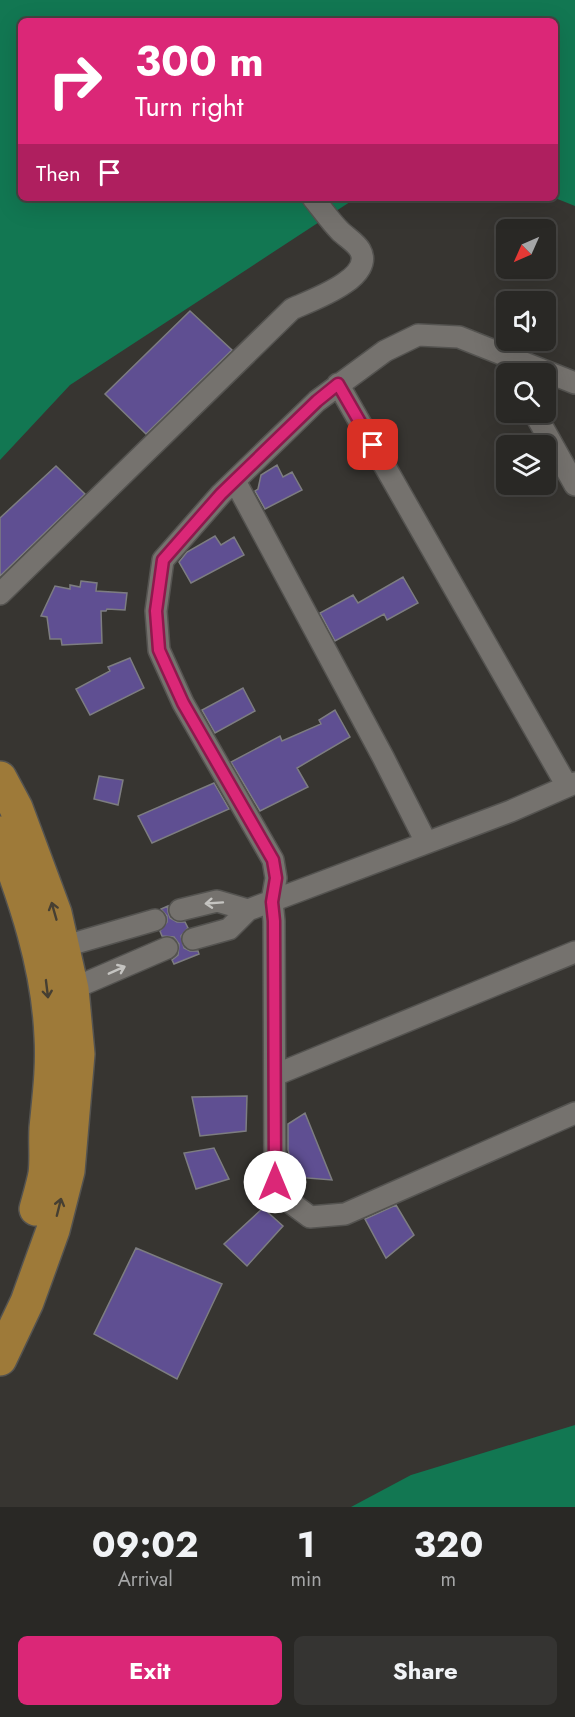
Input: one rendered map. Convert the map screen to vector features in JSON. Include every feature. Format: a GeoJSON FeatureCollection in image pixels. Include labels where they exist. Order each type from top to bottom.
{"type":"FeatureCollection","features":[{"type":"Feature","properties":{"kind":"highway"},"geometry":{"type":"LineString","coordinates":[[0,778],[16,808],[55,913],[72,989],[78,1054],[68,1171],[53,1230],[27,1302],[0,1359]]}},
{"type":"Feature","properties":{"kind":"highway"},"geometry":{"type":"LineString","coordinates":[[0,833],[23,896],[46,983],[51,1037],[45,1174],[32,1229],[0,1312]]}},
{"type":"Feature","properties":{"kind":"street"},"geometry":{"type":"LineString","coordinates":[[0,594],[292,309],[333,291],[358,271],[362,262],[361,250],[339,230],[315,201]]}},
{"type":"Feature","properties":{"kind":"street"},"geometry":{"type":"LineString","coordinates":[[575,382],[459,337],[418,335],[385,351],[317,401],[221,494],[163,560],[156,611],[159,650],[183,703],[273,860],[276,878],[272,902],[275,1182],[287,1200],[310,1217],[345,1214],[575,1113]]}},
{"type":"Feature","properties":{"kind":"street"},"geometry":{"type":"LineString","coordinates":[[502,354],[507,363]]}},
{"type":"Feature","properties":{"kind":"street"},"geometry":{"type":"LineString","coordinates":[[193,939],[229,929],[248,909],[272,902],[511,811],[571,785],[338,384]]}},
{"type":"Feature","properties":{"kind":"street"},"geometry":{"type":"LineString","coordinates":[[540,423],[575,485]]}},
{"type":"Feature","properties":{"kind":"street"},"geometry":{"type":"LineString","coordinates":[[236,481],[378,746],[426,842]]}},
{"type":"Feature","properties":{"kind":"street"},"geometry":{"type":"LineString","coordinates":[[180,910],[218,901],[248,909]]}},
{"type":"Feature","properties":{"kind":"street"},"geometry":{"type":"LineString","coordinates":[[62,947],[155,920]]}},
{"type":"Feature","properties":{"kind":"street"},"geometry":{"type":"LineString","coordinates":[[72,989],[167,948]]}},
{"type":"Feature","properties":{"kind":"street"},"geometry":{"type":"LineString","coordinates":[[274,1076],[575,952]]}},
{"type":"Feature","properties":{"kind":"green space"},"geometry":{"type":"Polygon","coordinates":[[[0,0],[575,0],[575,206],[558,199],[558,18],[18,18],[18,201],[351,201],[70,385],[0,460],[0,0]]]}},
{"type":"Feature","properties":{"kind":"green space"},"geometry":{"type":"Polygon","coordinates":[[[575,1425],[575,1507],[351,1507],[411,1475],[575,1425]]]}},
{"type":"Feature","properties":{"kind":"building"},"geometry":{"type":"Polygon","coordinates":[[[190,311],[232,350],[146,434],[105,394],[190,311]]]}},
{"type":"Feature","properties":{"kind":"building"},"geometry":{"type":"Polygon","coordinates":[[[277,465],[283,477],[292,472],[302,490],[265,509],[255,491],[258,489],[261,475],[277,465]]]}},
{"type":"Feature","properties":{"kind":"building"},"geometry":{"type":"Polygon","coordinates":[[[56,466],[85,494],[0,576],[0,518],[56,466]]]}},
{"type":"Feature","properties":{"kind":"building"},"geometry":{"type":"Polygon","coordinates":[[[215,536],[221,545],[234,537],[244,555],[191,583],[179,562],[187,552],[215,536]]]}},
{"type":"Feature","properties":{"kind":"building"},"geometry":{"type":"Polygon","coordinates":[[[403,577],[418,603],[387,620],[384,614],[335,641],[320,613],[353,595],[358,603],[403,577]]]}},
{"type":"Feature","properties":{"kind":"building"},"geometry":{"type":"Polygon","coordinates":[[[81,581],[97,583],[96,591],[127,593],[125,610],[101,611],[102,643],[62,645],[61,639],[50,639],[47,617],[41,616],[55,586],[70,589],[70,585],[80,587],[81,581]]]}},
{"type":"Feature","properties":{"kind":"building"},"geometry":{"type":"Polygon","coordinates":[[[130,658],[144,688],[90,715],[76,689],[110,671],[108,667],[130,658]]]}},
{"type":"Feature","properties":{"kind":"building"},"geometry":{"type":"Polygon","coordinates":[[[243,688],[255,711],[215,733],[202,710],[243,688]]]}},
{"type":"Feature","properties":{"kind":"building"},"geometry":{"type":"Polygon","coordinates":[[[335,710],[350,737],[297,768],[308,787],[260,811],[231,762],[280,736],[282,741],[321,724],[319,720],[335,710]]]}},
{"type":"Feature","properties":{"kind":"building"},"geometry":{"type":"Polygon","coordinates":[[[99,776],[123,780],[118,805],[94,799],[99,776]]]}},
{"type":"Feature","properties":{"kind":"building"},"geometry":{"type":"Polygon","coordinates":[[[214,783],[229,809],[152,843],[138,816],[214,783]]]}},
{"type":"Feature","properties":{"kind":"building"},"geometry":{"type":"Polygon","coordinates":[[[168,906],[170,918],[177,922],[185,922],[188,928],[181,936],[184,948],[198,951],[199,954],[174,964],[172,960],[178,955],[179,944],[174,937],[162,936],[160,931],[167,922],[167,916],[161,909],[168,906]]]}},
{"type":"Feature","properties":{"kind":"building"},"geometry":{"type":"Polygon","coordinates":[[[247,1096],[246,1131],[200,1136],[192,1097],[247,1096]]]}},
{"type":"Feature","properties":{"kind":"building"},"geometry":{"type":"Polygon","coordinates":[[[305,1113],[332,1180],[295,1177],[288,1150],[288,1124],[305,1113]]]}},
{"type":"Feature","properties":{"kind":"building"},"geometry":{"type":"Polygon","coordinates":[[[214,1148],[229,1179],[196,1189],[184,1153],[214,1148]]]}},
{"type":"Feature","properties":{"kind":"building"},"geometry":{"type":"Polygon","coordinates":[[[396,1205],[414,1235],[386,1258],[365,1219],[396,1205]]]}},
{"type":"Feature","properties":{"kind":"building"},"geometry":{"type":"Polygon","coordinates":[[[263,1208],[283,1226],[247,1266],[224,1244],[263,1208]]]}},
{"type":"Feature","properties":{"kind":"building"},"geometry":{"type":"Polygon","coordinates":[[[136,1248],[222,1284],[177,1379],[94,1334],[136,1248]]]}},
{"type":"Feature","properties":{"kind":"route"},"geometry":{"type":"LineString","coordinates":[[275,1182],[272,902],[276,878],[273,860],[183,703],[159,650],[156,611],[158,594],[163,560],[221,494],[317,401],[338,384],[373,445]]}}]}
